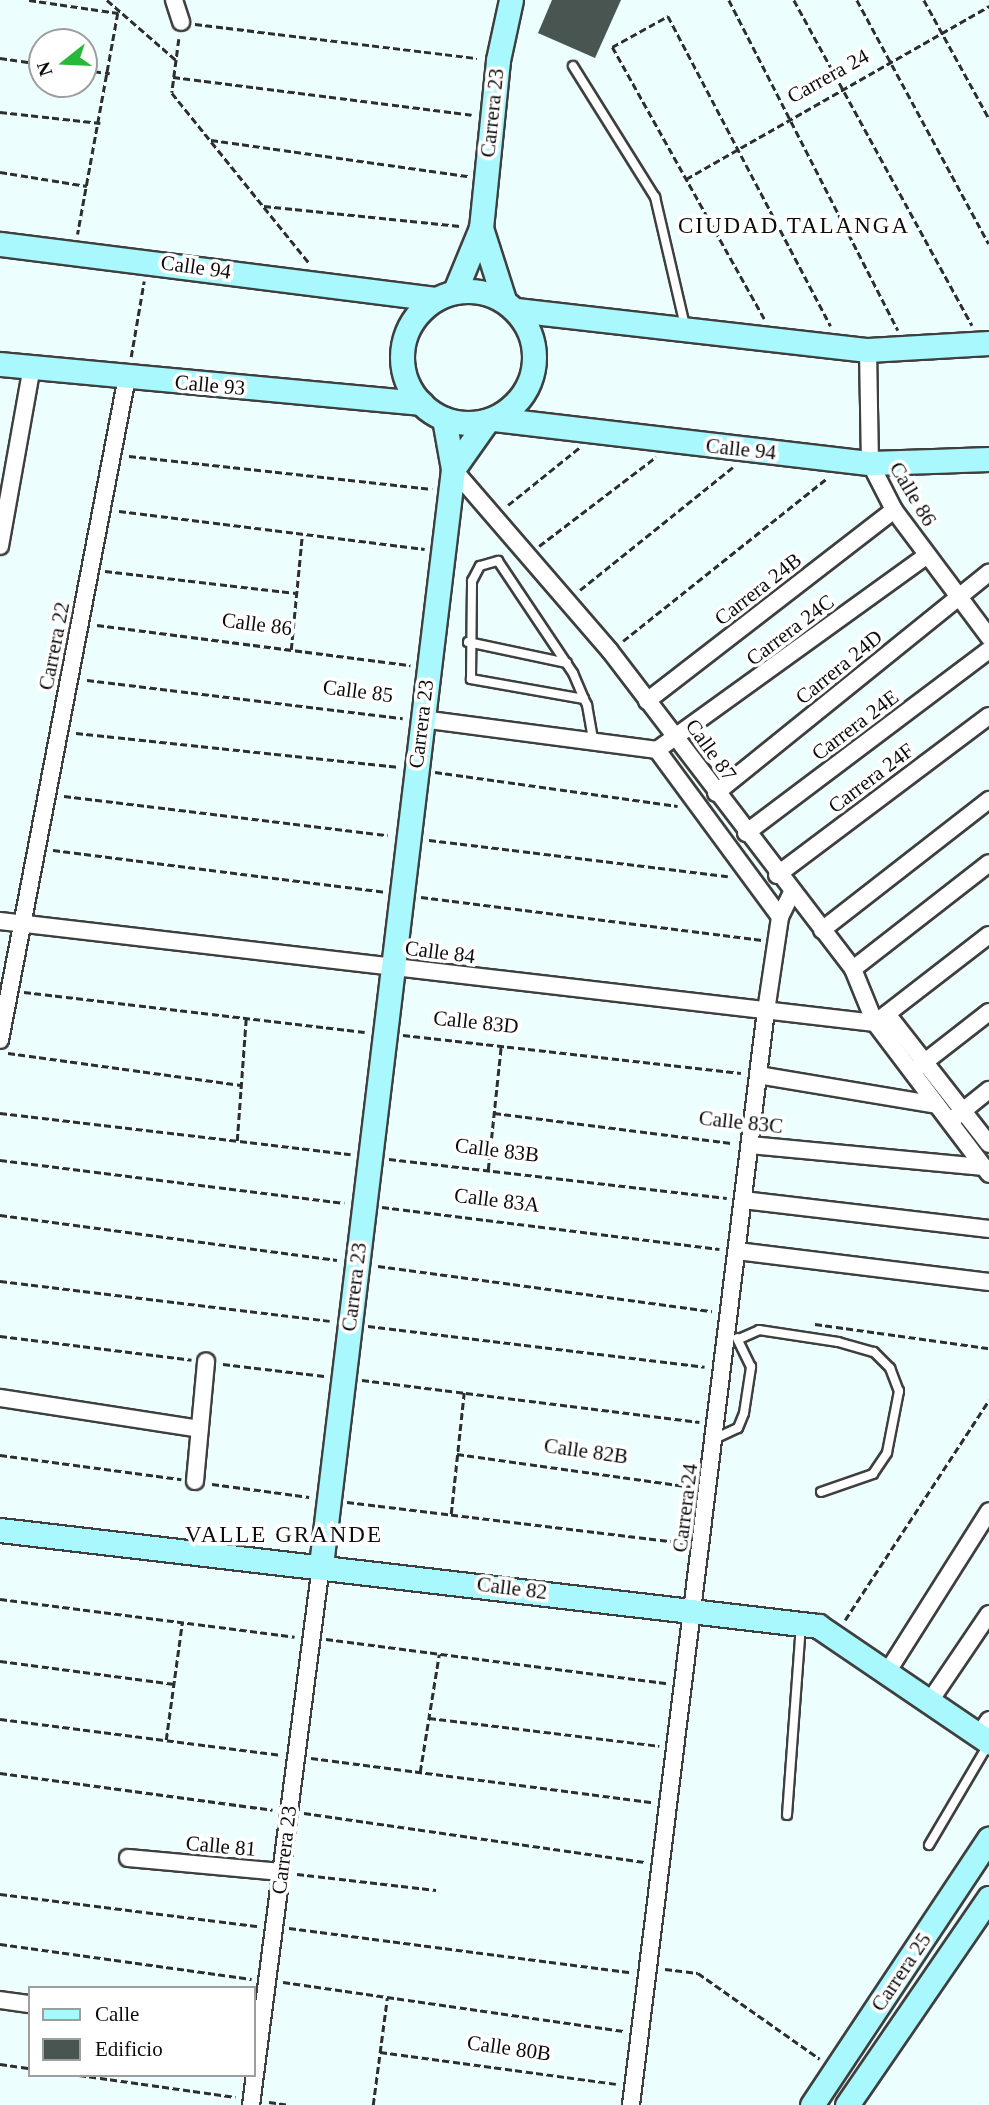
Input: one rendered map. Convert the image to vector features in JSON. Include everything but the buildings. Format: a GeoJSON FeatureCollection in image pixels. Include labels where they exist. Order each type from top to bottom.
{"type":"FeatureCollection","features":[{"type":"Feature","properties":{"kind":"street"},"geometry":{"type":"LineString","coordinates":[[174,0],[181,22]]}},
{"type":"Feature","properties":{"kind":"street"},"geometry":{"type":"LineString","coordinates":[[181,22],[186,0]]}},
{"type":"Feature","properties":{"kind":"street","name":"Carrera 23"},"geometry":{"type":"LineString","coordinates":[[456,291],[481,228],[498,60],[511,0]]}},
{"type":"Feature","properties":{"kind":"street","name":"Carrera 23"},"geometry":{"type":"LineString","coordinates":[[481,228],[510,305]]}},
{"type":"Feature","properties":{"kind":"street","name":"Calle 94"},"geometry":{"type":"LineString","coordinates":[[0,244],[147,260],[434,299]]}},
{"type":"Feature","properties":{"kind":"street"},"geometry":{"type":"LineString","coordinates":[[510,305],[534,348],[534,370],[512,407],[490,420],[444,419],[421,403],[407,383],[403,348],[416,315],[434,299],[456,291],[510,305],[868,350],[985,343]]}},
{"type":"Feature","properties":{"kind":"street","name":"Calle 86"},"geometry":{"type":"LineString","coordinates":[[868,350],[860,462],[989,637]]}},
{"type":"Feature","properties":{"kind":"street","name":"Calle 93"},"geometry":{"type":"LineString","coordinates":[[0,363],[421,403]]}},
{"type":"Feature","properties":{"kind":"street"},"geometry":{"type":"LineString","coordinates":[[0,546],[32,367]]}},
{"type":"Feature","properties":{"kind":"street","name":"Carrera 22"},"geometry":{"type":"LineString","coordinates":[[0,1040],[127,377]]}},
{"type":"Feature","properties":{"kind":"street","name":"Carrera 23"},"geometry":{"type":"LineString","coordinates":[[256,2064],[321,1565],[451,480],[444,419]]}},
{"type":"Feature","properties":{"kind":"street","name":"Carrera 23"},"geometry":{"type":"LineString","coordinates":[[451,480],[490,420]]}},
{"type":"Feature","properties":{"kind":"street","name":"Calle 94"},"geometry":{"type":"LineString","coordinates":[[490,420],[860,462],[989,459]]}},
{"type":"Feature","properties":{"kind":"street","name":"Calle 87"},"geometry":{"type":"LineString","coordinates":[[451,480],[494,516],[524,557],[568,600],[610,652],[777,875],[853,969],[881,1019],[918,1067]]}},
{"type":"Feature","properties":{"kind":"street","name":"Carrera 24B"},"geometry":{"type":"LineString","coordinates":[[647,701],[894,510]]}},
{"type":"Feature","properties":{"kind":"street","name":"Carrera 24C"},"geometry":{"type":"LineString","coordinates":[[649,747],[678,740],[927,555]]}},
{"type":"Feature","properties":{"kind":"street","name":"Carrera 24D"},"geometry":{"type":"LineString","coordinates":[[716,793],[989,573]]}},
{"type":"Feature","properties":{"kind":"street","name":"Carrera 24E"},"geometry":{"type":"LineString","coordinates":[[746,833],[989,650]]}},
{"type":"Feature","properties":{"kind":"street","name":"Carrera 24F"},"geometry":{"type":"LineString","coordinates":[[777,875],[989,716]]}},
{"type":"Feature","properties":{"kind":"street"},"geometry":{"type":"LineString","coordinates":[[422,719],[649,747],[701,810],[780,917]]}},
{"type":"Feature","properties":{"kind":"street"},"geometry":{"type":"LineString","coordinates":[[822,930],[989,800]]}},
{"type":"Feature","properties":{"kind":"street"},"geometry":{"type":"LineString","coordinates":[[853,969],[989,863]]}},
{"type":"Feature","properties":{"kind":"street","name":"Carrera 24"},"geometry":{"type":"LineString","coordinates":[[631,2105],[723,1369],[733,1335],[730,1313],[766,1011],[780,917],[792,892]]}},
{"type":"Feature","properties":{"kind":"street","name":"Calle 84"},"geometry":{"type":"LineString","coordinates":[[0,921],[766,1011],[881,1019]]}},
{"type":"Feature","properties":{"kind":"street"},"geometry":{"type":"LineString","coordinates":[[881,1019],[989,935]]}},
{"type":"Feature","properties":{"kind":"street"},"geometry":{"type":"LineString","coordinates":[[918,1067],[989,1012]]}},
{"type":"Feature","properties":{"kind":"street"},"geometry":{"type":"LineString","coordinates":[[918,1067],[937,1105]]}},
{"type":"Feature","properties":{"kind":"street"},"geometry":{"type":"LineString","coordinates":[[918,1067],[956,1116],[986,1171]]}},
{"type":"Feature","properties":{"kind":"street"},"geometry":{"type":"LineString","coordinates":[[758,1075],[937,1105],[956,1116],[989,1144]]}},
{"type":"Feature","properties":{"kind":"street"},"geometry":{"type":"LineString","coordinates":[[956,1116],[989,1090]]}},
{"type":"Feature","properties":{"kind":"street","name":"Calle 83C"},"geometry":{"type":"LineString","coordinates":[[750,1146],[986,1171]]}},
{"type":"Feature","properties":{"kind":"street"},"geometry":{"type":"LineString","coordinates":[[743,1200],[989,1229]]}},
{"type":"Feature","properties":{"kind":"street"},"geometry":{"type":"LineString","coordinates":[[737,1251],[989,1282]]}},
{"type":"Feature","properties":{"kind":"street"},"geometry":{"type":"LineString","coordinates":[[195,1481],[206,1362]]}},
{"type":"Feature","properties":{"kind":"street"},"geometry":{"type":"LineString","coordinates":[[0,1398],[200,1429]]}},
{"type":"Feature","properties":{"kind":"street"},"geometry":{"type":"LineString","coordinates":[[888,1671],[989,1511]]}},
{"type":"Feature","properties":{"kind":"street","name":"Calle 82"},"geometry":{"type":"LineString","coordinates":[[0,1530],[321,1565],[802,1623],[836,1634],[930,1701],[986,1735]]}},
{"type":"Feature","properties":{"kind":"street"},"geometry":{"type":"LineString","coordinates":[[930,1701],[989,1614]]}},
{"type":"Feature","properties":{"kind":"street","name":"Carrera 25"},"geometry":{"type":"LineString","coordinates":[[812,2105],[989,1839]]}},
{"type":"Feature","properties":{"kind":"street","name":"Calle 81"},"geometry":{"type":"LineString","coordinates":[[128,1858],[281,1872]]}},
{"type":"Feature","properties":{"kind":"street","name":"Carrera 25"},"geometry":{"type":"LineString","coordinates":[[846,2105],[989,1898]]}},
{"type":"Feature","properties":{"kind":"street"},"geometry":{"type":"LineString","coordinates":[[0,2000],[28,2004]]}},
{"type":"Feature","properties":{"kind":"street","name":"Carrera 23"},"geometry":{"type":"LineString","coordinates":[[251,2102],[254,2077]]}},
{"type":"Feature","properties":{"kind":"lane"},"geometry":{"type":"LineString","coordinates":[[573,66],[655,197],[685,329]]}},
{"type":"Feature","properties":{"kind":"lane"},"geometry":{"type":"LineString","coordinates":[[584,699],[477,683],[467,672],[472,581],[480,566],[498,561],[567,663],[584,699],[593,739]]}},
{"type":"Feature","properties":{"kind":"lane"},"geometry":{"type":"LineString","coordinates":[[468,642],[567,663]]}},
{"type":"Feature","properties":{"kind":"lane"},"geometry":{"type":"LineString","coordinates":[[715,1431],[738,1429],[744,1413],[751,1367],[733,1335],[759,1330],[838,1342],[874,1352],[890,1368],[899,1391],[887,1453],[873,1475],[821,1492]]}},
{"type":"Feature","properties":{"kind":"lane"},"geometry":{"type":"LineString","coordinates":[[787,1815],[802,1623]]}},
{"type":"Feature","properties":{"kind":"lane"},"geometry":{"type":"LineString","coordinates":[[929,1845],[986,1735]]}},
{"type":"Feature","properties":{"kind":"path"},"geometry":{"type":"LineString","coordinates":[[29,0],[118,13]]}},
{"type":"Feature","properties":{"kind":"path"},"geometry":{"type":"LineString","coordinates":[[107,0],[118,13],[176,60]]}},
{"type":"Feature","properties":{"kind":"path"},"geometry":{"type":"LineString","coordinates":[[729,0],[908,348]]}},
{"type":"Feature","properties":{"kind":"path"},"geometry":{"type":"LineString","coordinates":[[794,0],[985,343]]}},
{"type":"Feature","properties":{"kind":"path"},"geometry":{"type":"LineString","coordinates":[[857,0],[989,244]]}},
{"type":"Feature","properties":{"kind":"path"},"geometry":{"type":"LineString","coordinates":[[924,0],[989,118]]}},
{"type":"Feature","properties":{"kind":"path","name":"Carrera 24"},"geometry":{"type":"LineString","coordinates":[[686,179],[892,65],[989,6]]}},
{"type":"Feature","properties":{"kind":"path"},"geometry":{"type":"LineString","coordinates":[[74,253],[110,73],[118,13]]}},
{"type":"Feature","properties":{"kind":"path"},"geometry":{"type":"LineString","coordinates":[[776,340],[612,47],[668,16],[736,152],[843,347]]}},
{"type":"Feature","properties":{"kind":"path"},"geometry":{"type":"LineString","coordinates":[[327,286],[172,93],[181,22],[498,60]]}},
{"type":"Feature","properties":{"kind":"path"},"geometry":{"type":"LineString","coordinates":[[0,58],[28,62]]}},
{"type":"Feature","properties":{"kind":"path"},"geometry":{"type":"LineString","coordinates":[[98,71],[110,73]]}},
{"type":"Feature","properties":{"kind":"path"},"geometry":{"type":"LineString","coordinates":[[173,77],[492,118]]}},
{"type":"Feature","properties":{"kind":"path"},"geometry":{"type":"LineString","coordinates":[[0,112],[100,123]]}},
{"type":"Feature","properties":{"kind":"path"},"geometry":{"type":"LineString","coordinates":[[211,140],[486,177]]}},
{"type":"Feature","properties":{"kind":"path"},"geometry":{"type":"LineString","coordinates":[[0,172],[87,186]]}},
{"type":"Feature","properties":{"kind":"path"},"geometry":{"type":"LineString","coordinates":[[264,206],[481,228]]}},
{"type":"Feature","properties":{"kind":"path"},"geometry":{"type":"LineString","coordinates":[[127,377],[147,260]]}},
{"type":"Feature","properties":{"kind":"path"},"geometry":{"type":"LineString","coordinates":[[494,516],[598,433]]}},
{"type":"Feature","properties":{"kind":"path"},"geometry":{"type":"LineString","coordinates":[[524,557],[676,443]]}},
{"type":"Feature","properties":{"kind":"path"},"geometry":{"type":"LineString","coordinates":[[568,600],[755,449]]}},
{"type":"Feature","properties":{"kind":"path"},"geometry":{"type":"LineString","coordinates":[[113,454],[451,480]]}},
{"type":"Feature","properties":{"kind":"path"},"geometry":{"type":"LineString","coordinates":[[610,652],[860,462]]}},
{"type":"Feature","properties":{"kind":"path"},"geometry":{"type":"LineString","coordinates":[[102,509],[442,551]]}},
{"type":"Feature","properties":{"kind":"path"},"geometry":{"type":"LineString","coordinates":[[291,650],[302,534]]}},
{"type":"Feature","properties":{"kind":"path"},"geometry":{"type":"LineString","coordinates":[[90,569],[296,593]]}},
{"type":"Feature","properties":{"kind":"path","name":"Calle 86"},"geometry":{"type":"LineString","coordinates":[[80,623],[428,667]]}},
{"type":"Feature","properties":{"kind":"path","name":"Calle 85"},"geometry":{"type":"LineString","coordinates":[[69,678],[422,719]]}},
{"type":"Feature","properties":{"kind":"path"},"geometry":{"type":"LineString","coordinates":[[59,731],[416,769],[701,810]]}},
{"type":"Feature","properties":{"kind":"path"},"geometry":{"type":"LineString","coordinates":[[37,848],[776,942]]}},
{"type":"Feature","properties":{"kind":"path","name":"Calle 83D"},"geometry":{"type":"LineString","coordinates":[[9,991],[758,1075]]}},
{"type":"Feature","properties":{"kind":"path"},"geometry":{"type":"LineString","coordinates":[[237,1141],[246,1017]]}},
{"type":"Feature","properties":{"kind":"path"},"geometry":{"type":"LineString","coordinates":[[488,1170],[501,1046]]}},
{"type":"Feature","properties":{"kind":"path"},"geometry":{"type":"LineString","coordinates":[[0,1052],[241,1085]]}},
{"type":"Feature","properties":{"kind":"path","name":"Calle 83B"},"geometry":{"type":"LineString","coordinates":[[0,1113],[743,1200]]}},
{"type":"Feature","properties":{"kind":"path","name":"Calle 83C"},"geometry":{"type":"LineString","coordinates":[[494,1113],[750,1146]]}},
{"type":"Feature","properties":{"kind":"path","name":"Calle 83A"},"geometry":{"type":"LineString","coordinates":[[0,1160],[737,1251]]}},
{"type":"Feature","properties":{"kind":"path"},"geometry":{"type":"LineString","coordinates":[[0,1215],[730,1313]]}},
{"type":"Feature","properties":{"kind":"path"},"geometry":{"type":"LineString","coordinates":[[0,1281],[723,1369]]}},
{"type":"Feature","properties":{"kind":"path"},"geometry":{"type":"LineString","coordinates":[[811,1324],[989,1348]]}},
{"type":"Feature","properties":{"kind":"path"},"geometry":{"type":"LineString","coordinates":[[0,1336],[464,1393],[715,1431]]}},
{"type":"Feature","properties":{"kind":"path"},"geometry":{"type":"LineString","coordinates":[[451,1514],[464,1393]]}},
{"type":"Feature","properties":{"kind":"path"},"geometry":{"type":"LineString","coordinates":[[836,1634],[989,1401]]}},
{"type":"Feature","properties":{"kind":"path","name":"Calle 82B"},"geometry":{"type":"LineString","coordinates":[[457,1454],[708,1490]]}},
{"type":"Feature","properties":{"kind":"path"},"geometry":{"type":"LineString","coordinates":[[0,1455],[702,1545]]}},
{"type":"Feature","properties":{"kind":"path"},"geometry":{"type":"LineString","coordinates":[[0,1600],[294,1637]]}},
{"type":"Feature","properties":{"kind":"path"},"geometry":{"type":"LineString","coordinates":[[166,1740],[182,1623]]}},
{"type":"Feature","properties":{"kind":"path"},"geometry":{"type":"LineString","coordinates":[[312,1637],[684,1686]]}},
{"type":"Feature","properties":{"kind":"path"},"geometry":{"type":"LineString","coordinates":[[420,1772],[439,1655]]}},
{"type":"Feature","properties":{"kind":"path"},"geometry":{"type":"LineString","coordinates":[[0,1661],[174,1684]]}},
{"type":"Feature","properties":{"kind":"path"},"geometry":{"type":"LineString","coordinates":[[429,1718],[676,1748]]}},
{"type":"Feature","properties":{"kind":"path"},"geometry":{"type":"LineString","coordinates":[[0,1719],[277,1755]]}},
{"type":"Feature","properties":{"kind":"path"},"geometry":{"type":"LineString","coordinates":[[320,1759],[669,1804]]}},
{"type":"Feature","properties":{"kind":"path"},"geometry":{"type":"LineString","coordinates":[[0,1773],[264,1809]]}},
{"type":"Feature","properties":{"kind":"path"},"geometry":{"type":"LineString","coordinates":[[289,1811],[661,1864]]}},
{"type":"Feature","properties":{"kind":"path","name":"Calle 81"},"geometry":{"type":"LineString","coordinates":[[281,1872],[436,1890]]}},
{"type":"Feature","properties":{"kind":"path"},"geometry":{"type":"LineString","coordinates":[[0,1894],[648,1971],[698,1973],[826,2063]]}},
{"type":"Feature","properties":{"kind":"path"},"geometry":{"type":"LineString","coordinates":[[0,1944],[246,1978]]}},
{"type":"Feature","properties":{"kind":"path"},"geometry":{"type":"LineString","coordinates":[[267,1980],[640,2034]]}},
{"type":"Feature","properties":{"kind":"path"},"geometry":{"type":"LineString","coordinates":[[373,2105],[387,1998]]}},
{"type":"Feature","properties":{"kind":"path","name":"Calle 80B"},"geometry":{"type":"LineString","coordinates":[[380,2052],[633,2087]]}},
{"type":"Feature","properties":{"kind":"path"},"geometry":{"type":"LineString","coordinates":[[0,2064],[28,2068]]}},
{"type":"Feature","properties":{"kind":"path"},"geometry":{"type":"LineString","coordinates":[[92,2077],[251,2102],[290,2105]]}},
{"type":"Feature","properties":{"kind":"district","name":"CIUDAD TALANGA"},"geometry":{"type":"Point","coordinates":[794,226]}},
{"type":"Feature","properties":{"kind":"district","name":"VALLE GRANDE"},"geometry":{"type":"Point","coordinates":[284,1535]}}]}
